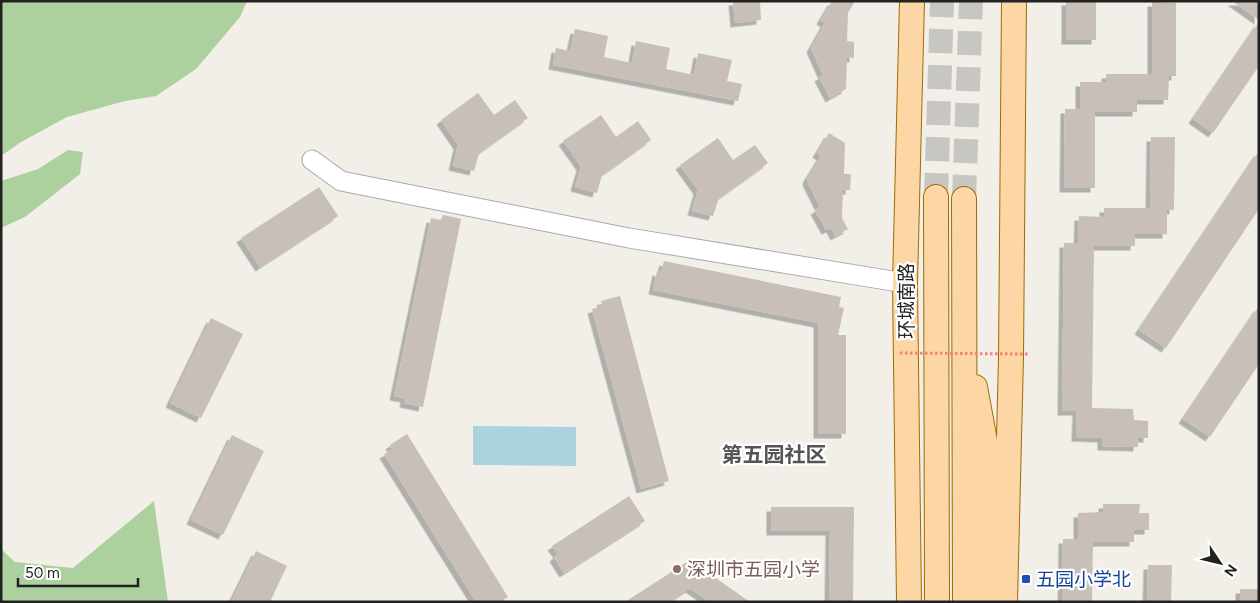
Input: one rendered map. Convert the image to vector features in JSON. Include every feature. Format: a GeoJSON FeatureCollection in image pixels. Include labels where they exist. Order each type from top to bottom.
{"type":"FeatureCollection","features":[{"type":"Feature","properties":{"kind":"main road","name":"环城南路"},"geometry":{"type":"LineString","coordinates":[[909,602],[905,283],[912,1]]}},
{"type":"Feature","properties":{"kind":"main road"},"geometry":{"type":"LineString","coordinates":[[1005,602],[1012,357],[1014,1]]}},
{"type":"Feature","properties":{"kind":"main road","name":"环城南路"},"geometry":{"type":"LineString","coordinates":[[936,197],[937,602]]}},
{"type":"Feature","properties":{"kind":"main road"},"geometry":{"type":"LineString","coordinates":[[964,198],[965,602]]}},
{"type":"Feature","properties":{"kind":"main road"},"geometry":{"type":"LineString","coordinates":[[963,316],[984,441],[984,602]]}},
{"type":"Feature","properties":{"kind":"main road"},"geometry":{"type":"LineString","coordinates":[[920,602],[937,394]]}},
{"type":"Feature","properties":{"kind":"street"},"geometry":{"type":"LineString","coordinates":[[312,160],[341,181],[629,238],[905,283]]}},
{"type":"Feature","properties":{"kind":"path"},"geometry":{"type":"LineString","coordinates":[[900,353],[1028,354]]}},
{"type":"Feature","properties":{"kind":"green space"},"geometry":{"type":"Polygon","coordinates":[[[1,1],[247,1],[240,17],[196,69],[156,96],[125,101],[67,117],[21,142],[1,156],[1,1]]]}},
{"type":"Feature","properties":{"kind":"green space"},"geometry":{"type":"Polygon","coordinates":[[[68,150],[83,152],[80,174],[25,217],[1,228],[1,181],[38,169],[68,150]]]}},
{"type":"Feature","properties":{"kind":"green space"},"geometry":{"type":"Polygon","coordinates":[[[154,501],[168,602],[1,602],[1,549],[15,562],[73,568],[154,501]]]}},
{"type":"Feature","properties":{"kind":"water"},"geometry":{"type":"Polygon","coordinates":[[[473,426],[576,427],[576,466],[473,465],[473,426]]]}},
{"type":"Feature","properties":{"kind":"building"},"geometry":{"type":"Polygon","coordinates":[[[733,1],[760,1],[761,20],[735,23],[733,1]]]}},
{"type":"Feature","properties":{"kind":"building"},"geometry":{"type":"Polygon","coordinates":[[[832,1],[855,1],[848,13],[847,41],[854,42],[854,58],[847,57],[846,89],[830,98],[819,77],[823,75],[811,48],[825,23],[821,20],[832,1]]]}},
{"type":"Feature","properties":{"kind":"building"},"geometry":{"type":"Polygon","coordinates":[[[1066,1],[1096,1],[1096,40],[1066,40],[1066,1]]]}},
{"type":"Feature","properties":{"kind":"building"},"geometry":{"type":"Polygon","coordinates":[[[1232,1],[1259,1],[1259,20],[1232,1]]]}},
{"type":"Feature","properties":{"kind":"building"},"geometry":{"type":"Polygon","coordinates":[[[1152,2],[1176,3],[1176,76],[1169,76],[1168,100],[1137,100],[1137,112],[1095,112],[1095,188],[1064,188],[1065,109],[1080,109],[1080,82],[1106,82],[1106,74],[1152,74],[1152,2]]]}},
{"type":"Feature","properties":{"kind":"building"},"geometry":{"type":"Polygon","coordinates":[[[1259,22],[1259,66],[1213,133],[1193,119],[1259,22]]]}},
{"type":"Feature","properties":{"kind":"building"},"geometry":{"type":"Polygon","coordinates":[[[575,29],[608,36],[604,57],[632,63],[636,41],[670,48],[666,69],[694,75],[698,53],[732,60],[727,81],[742,84],[738,101],[553,65],[556,48],[570,51],[575,29]]]}},
{"type":"Feature","properties":{"kind":"building"},"geometry":{"type":"Polygon","coordinates":[[[478,93],[494,115],[515,100],[528,118],[479,153],[474,171],[453,166],[458,145],[441,120],[478,93]]]}},
{"type":"Feature","properties":{"kind":"building"},"geometry":{"type":"Polygon","coordinates":[[[601,115],[616,137],[638,121],[651,140],[602,175],[597,193],[575,187],[581,166],[563,141],[601,115]]]}},
{"type":"Feature","properties":{"kind":"building"},"geometry":{"type":"Polygon","coordinates":[[[829,133],[845,143],[844,174],[851,174],[850,190],[843,190],[842,218],[848,229],[835,236],[831,228],[826,230],[815,210],[820,207],[807,181],[821,156],[817,153],[829,133]]]}},
{"type":"Feature","properties":{"kind":"building"},"geometry":{"type":"Polygon","coordinates":[[[1151,137],[1175,137],[1174,210],[1167,210],[1167,234],[1135,234],[1135,246],[1094,246],[1092,408],[1133,409],[1134,420],[1148,421],[1148,438],[1138,438],[1138,447],[1102,446],[1102,438],[1076,437],[1077,411],[1062,411],[1064,243],[1078,243],[1079,216],[1104,217],[1104,208],[1150,208],[1151,137]]]}},
{"type":"Feature","properties":{"kind":"building"},"geometry":{"type":"Polygon","coordinates":[[[718,138],[733,160],[755,145],[768,163],[719,198],[713,216],[692,211],[698,190],[680,165],[718,138]]]}},
{"type":"Feature","properties":{"kind":"building"},"geometry":{"type":"Polygon","coordinates":[[[1259,151],[1259,209],[1166,348],[1139,330],[1259,151]]]}},
{"type":"Feature","properties":{"kind":"building"},"geometry":{"type":"Polygon","coordinates":[[[319,187],[338,216],[260,267],[241,238],[319,187]]]}},
{"type":"Feature","properties":{"kind":"building"},"geometry":{"type":"Polygon","coordinates":[[[443,215],[461,219],[423,407],[404,403],[405,398],[394,396],[431,218],[441,220],[443,215]]]}},
{"type":"Feature","properties":{"kind":"building"},"geometry":{"type":"Polygon","coordinates":[[[664,261],[841,297],[839,307],[844,308],[838,335],[846,335],[846,434],[818,434],[818,323],[653,290],[657,271],[661,272],[664,261]]]}},
{"type":"Feature","properties":{"kind":"building"},"geometry":{"type":"Polygon","coordinates":[[[620,296],[669,481],[641,489],[592,309],[603,306],[601,301],[620,296]]]}},
{"type":"Feature","properties":{"kind":"building"},"geometry":{"type":"Polygon","coordinates":[[[1259,306],[1259,364],[1210,437],[1183,419],[1259,306]]]}},
{"type":"Feature","properties":{"kind":"building"},"geometry":{"type":"Polygon","coordinates":[[[211,318],[243,334],[201,418],[170,403],[211,318]]]}},
{"type":"Feature","properties":{"kind":"building"},"geometry":{"type":"Polygon","coordinates":[[[407,434],[508,597],[500,602],[476,602],[384,454],[393,449],[390,445],[407,434]]]}},
{"type":"Feature","properties":{"kind":"building"},"geometry":{"type":"Polygon","coordinates":[[[232,435],[264,451],[223,535],[191,520],[232,435]]]}},
{"type":"Feature","properties":{"kind":"building"},"geometry":{"type":"Polygon","coordinates":[[[629,496],[645,521],[564,573],[554,557],[558,554],[552,546],[629,496]]]}},
{"type":"Feature","properties":{"kind":"building"},"geometry":{"type":"Polygon","coordinates":[[[1103,504],[1140,504],[1139,513],[1149,513],[1149,530],[1134,530],[1134,542],[1093,542],[1092,602],[1062,602],[1063,539],[1078,539],[1078,513],[1103,512],[1103,504]]]}},
{"type":"Feature","properties":{"kind":"building"},"geometry":{"type":"Polygon","coordinates":[[[771,507],[854,507],[853,602],[829,602],[830,531],[771,531],[771,507]]]}},
{"type":"Feature","properties":{"kind":"building"},"geometry":{"type":"Polygon","coordinates":[[[256,551],[287,566],[270,602],[231,602],[256,551]]]}},
{"type":"Feature","properties":{"kind":"building"},"geometry":{"type":"Polygon","coordinates":[[[690,560],[750,602],[710,602],[690,588],[669,602],[625,602],[690,560]]]}},
{"type":"Feature","properties":{"kind":"building"},"geometry":{"type":"Polygon","coordinates":[[[1148,565],[1172,565],[1171,602],[1147,602],[1148,565]]]}},
{"type":"Feature","properties":{"kind":"building"},"geometry":{"type":"Polygon","coordinates":[[[1240,589],[1259,589],[1259,602],[1240,602],[1240,589]]]}},
{"type":"Feature","properties":{"kind":"tunnel"},"geometry":{"type":"LineString","coordinates":[[936,197],[942,1]]}},
{"type":"Feature","properties":{"kind":"tunnel"},"geometry":{"type":"LineString","coordinates":[[964,199],[971,1]]}},
{"type":"Feature","properties":{"kind":"place","name":"深圳市五园小学"},"geometry":{"type":"Point","coordinates":[677,569]}},
{"type":"Feature","properties":{"kind":"place","name":"五园小学北"},"geometry":{"type":"Point","coordinates":[1026,579]}},
{"type":"Feature","properties":{"kind":"district","name":"第五园社区"},"geometry":{"type":"Point","coordinates":[774,454]}}]}
